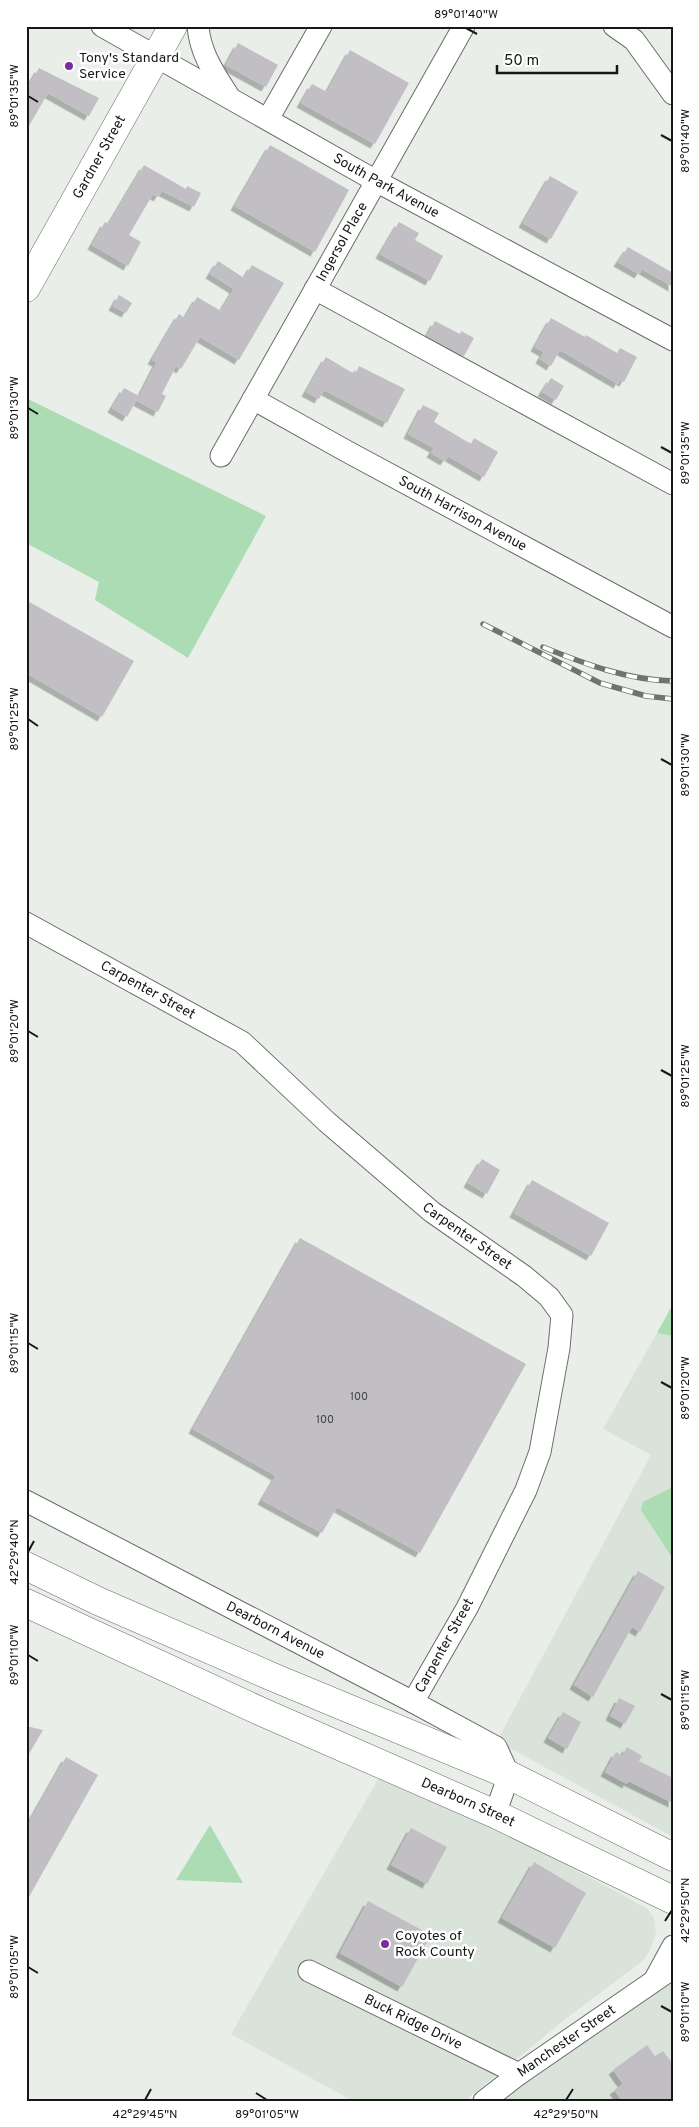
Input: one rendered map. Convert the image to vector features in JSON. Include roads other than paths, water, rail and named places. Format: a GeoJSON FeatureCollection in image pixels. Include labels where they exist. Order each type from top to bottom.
{"type":"FeatureCollection","features":[{"type":"Feature","properties":{"kind":"main road","name":"Gardner Street"},"geometry":{"type":"LineString","coordinates":[[26,288],[174,26]]}},
{"type":"Feature","properties":{"kind":"main road"},"geometry":{"type":"LineString","coordinates":[[37,1571],[98,1601],[275,1678],[509,1775],[673,1858]]}},
{"type":"Feature","properties":{"kind":"main road","name":"Dearborn Street"},"geometry":{"type":"LineString","coordinates":[[28,1608],[494,1814],[673,1900]]}},
{"type":"Feature","properties":{"kind":"street","name":"South Park Avenue"},"geometry":{"type":"LineString","coordinates":[[102,26],[376,181],[673,340]]}},
{"type":"Feature","properties":{"kind":"street"},"geometry":{"type":"LineString","coordinates":[[198,26],[201,48],[230,98]]}},
{"type":"Feature","properties":{"kind":"street"},"geometry":{"type":"LineString","coordinates":[[268,119],[321,26]]}},
{"type":"Feature","properties":{"kind":"street","name":"Ingersol Place"},"geometry":{"type":"LineString","coordinates":[[221,456],[464,26]]}},
{"type":"Feature","properties":{"kind":"street"},"geometry":{"type":"LineString","coordinates":[[614,26],[634,40],[673,94]]}},
{"type":"Feature","properties":{"kind":"street"},"geometry":{"type":"LineString","coordinates":[[315,290],[673,484]]}},
{"type":"Feature","properties":{"kind":"street","name":"South Harrison Avenue"},"geometry":{"type":"LineString","coordinates":[[254,398],[348,452],[673,627]]}},
{"type":"Feature","properties":{"kind":"street","name":"Carpenter Street"},"geometry":{"type":"LineString","coordinates":[[26,923],[242,1042],[327,1122],[432,1212],[524,1276],[549,1297],[562,1315],[560,1348],[540,1452],[526,1490],[467,1608],[413,1702]]}},
{"type":"Feature","properties":{"kind":"street","name":"Dearborn Avenue"},"geometry":{"type":"LineString","coordinates":[[26,1501],[496,1747],[509,1775]]}},
{"type":"Feature","properties":{"kind":"street"},"geometry":{"type":"LineString","coordinates":[[28,1608],[37,1571]]}},
{"type":"Feature","properties":{"kind":"street"},"geometry":{"type":"LineString","coordinates":[[494,1814],[509,1775]]}},
{"type":"Feature","properties":{"kind":"street","name":"Manchester Street"},"geometry":{"type":"LineString","coordinates":[[652,1983],[673,1946]]}},
{"type":"Feature","properties":{"kind":"street","name":"Manchester Street"},"geometry":{"type":"LineString","coordinates":[[484,2101],[519,2074],[673,1968]]}},
{"type":"Feature","properties":{"kind":"street","name":"Buck Ridge Drive"},"geometry":{"type":"LineString","coordinates":[[309,1971],[519,2074]]}},
{"type":"Feature","properties":{"kind":"railway"},"geometry":{"type":"LineString","coordinates":[[483,624],[600,683],[646,696],[673,699]]}},
{"type":"Feature","properties":{"kind":"railway"},"geometry":{"type":"LineString","coordinates":[[543,647],[606,670],[639,678],[673,681]]}},
{"type":"Feature","properties":{"kind":"place","name":"Tony's Standard Service"},"geometry":{"type":"Point","coordinates":[69,66]}},
{"type":"Feature","properties":{"kind":"place","name":"Coyotes of Rock County"},"geometry":{"type":"Point","coordinates":[385,1944]}}]}
